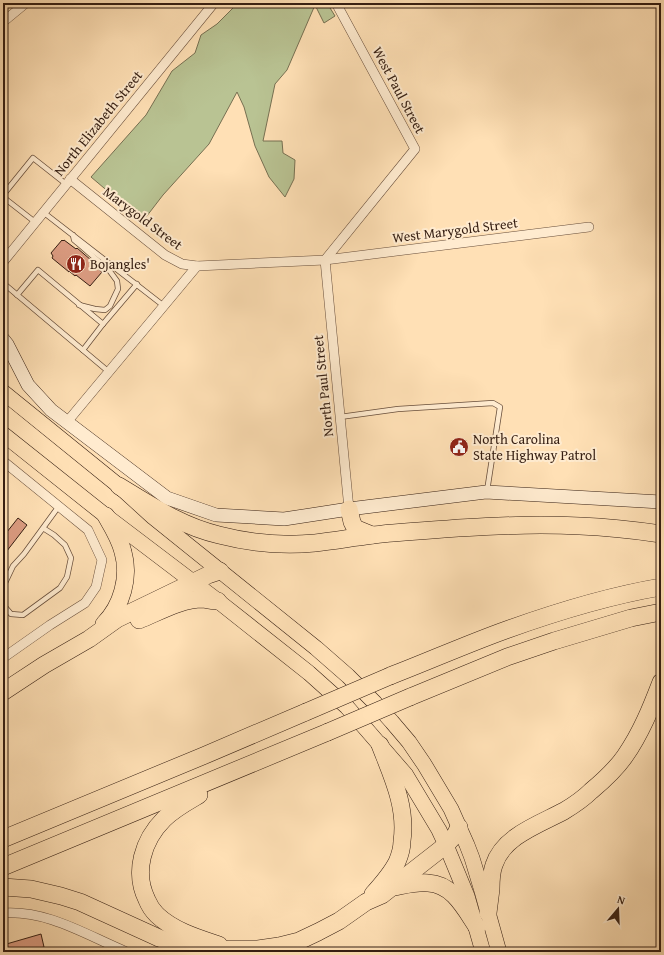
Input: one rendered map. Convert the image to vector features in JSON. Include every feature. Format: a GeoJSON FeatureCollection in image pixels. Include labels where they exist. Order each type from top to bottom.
{"type":"FeatureCollection","features":[{"type":"Feature","properties":{"kind":"highway"},"geometry":{"type":"LineString","coordinates":[[119,486],[170,517],[193,527],[244,541],[291,544],[314,543],[372,535],[469,527],[527,525],[579,526],[661,534]]}},
{"type":"Feature","properties":{"kind":"highway"},"geometry":{"type":"LineString","coordinates":[[349,509],[355,528],[372,535]]}},
{"type":"Feature","properties":{"kind":"highway"},"geometry":{"type":"LineString","coordinates":[[89,639],[107,621],[116,608],[122,594],[125,579],[126,566],[119,539],[106,516]]}},
{"type":"Feature","properties":{"kind":"highway"},"geometry":{"type":"LineString","coordinates":[[3,692],[44,665],[89,639],[117,618],[208,575],[220,571]]}},
{"type":"Feature","properties":{"kind":"highway"},"geometry":{"type":"LineString","coordinates":[[3,840],[390,676],[505,630],[597,601],[661,587]]}},
{"type":"Feature","properties":{"kind":"highway"},"geometry":{"type":"LineString","coordinates":[[89,639],[112,632],[180,603],[201,599],[218,601]]}},
{"type":"Feature","properties":{"kind":"highway"},"geometry":{"type":"LineString","coordinates":[[3,867],[506,657],[631,618],[661,612]]}},
{"type":"Feature","properties":{"kind":"highway"},"geometry":{"type":"LineString","coordinates":[[488,913],[491,877],[498,855],[503,848],[511,840],[522,833],[580,801],[615,768],[633,743],[645,720],[661,682]]}},
{"type":"Feature","properties":{"kind":"highway"},"geometry":{"type":"LineString","coordinates":[[366,902],[391,873],[398,861],[404,833],[400,799],[380,745]]}},
{"type":"Feature","properties":{"kind":"highway"},"geometry":{"type":"LineString","coordinates":[[229,949],[175,928],[156,914],[143,893],[140,880],[140,868],[143,854],[148,842],[163,819],[172,811],[201,793],[230,772]]}},
{"type":"Feature","properties":{"kind":"highway"},"geometry":{"type":"LineString","coordinates":[[3,829],[40,824]]}},
{"type":"Feature","properties":{"kind":"highway"},"geometry":{"type":"LineString","coordinates":[[3,887],[32,889],[80,902],[153,935],[192,949],[205,951],[272,947],[299,941],[339,921],[366,902],[382,895],[446,846],[460,828]]}},
{"type":"Feature","properties":{"kind":"highway"},"geometry":{"type":"LineString","coordinates":[[394,887],[429,882],[436,884],[453,894],[462,904],[476,927]]}},
{"type":"Feature","properties":{"kind":"main road"},"geometry":{"type":"LineString","coordinates":[[3,392],[119,486],[153,517],[316,648],[348,676],[409,742],[451,809],[460,828],[472,858],[499,952]]}},
{"type":"Feature","properties":{"kind":"main road"},"geometry":{"type":"LineString","coordinates":[[3,434],[106,516],[218,601],[308,673],[347,707],[406,775],[439,830],[467,896],[483,952]]}},
{"type":"Feature","properties":{"kind":"street"},"geometry":{"type":"LineString","coordinates":[[3,22],[26,3]]}},
{"type":"Feature","properties":{"kind":"street","name":"North Elizabeth Street"},"geometry":{"type":"LineString","coordinates":[[4,260],[214,3]]}},
{"type":"Feature","properties":{"kind":"street","name":"West Paul Street"},"geometry":{"type":"LineString","coordinates":[[325,260],[415,149],[336,3]]}},
{"type":"Feature","properties":{"kind":"street","name":"Marygold Street"},"geometry":{"type":"LineString","coordinates":[[68,182],[165,255],[182,264],[197,266],[325,260]]}},
{"type":"Feature","properties":{"kind":"street","name":"West Marygold Street"},"geometry":{"type":"LineString","coordinates":[[325,260],[589,227]]}},
{"type":"Feature","properties":{"kind":"street","name":"North Paul Street"},"geometry":{"type":"LineString","coordinates":[[325,260],[349,509]]}},
{"type":"Feature","properties":{"kind":"street"},"geometry":{"type":"LineString","coordinates":[[67,422],[197,266]]}},
{"type":"Feature","properties":{"kind":"street"},"geometry":{"type":"LineString","coordinates":[[3,339],[28,385],[51,410],[167,498],[216,515],[284,519],[349,509],[486,492],[661,502]]}},
{"type":"Feature","properties":{"kind":"street"},"geometry":{"type":"LineString","coordinates":[[3,461],[88,530],[102,560],[96,587],[86,603],[50,625],[3,658]]}},
{"type":"Feature","properties":{"kind":"street"},"geometry":{"type":"LineString","coordinates":[[3,913],[14,912],[33,914],[55,920],[127,952]]}},
{"type":"Feature","properties":{"kind":"lane"},"geometry":{"type":"LineString","coordinates":[[35,222],[3,196],[33,158],[68,182]]}},
{"type":"Feature","properties":{"kind":"lane"},"geometry":{"type":"LineString","coordinates":[[44,212],[164,306]]}},
{"type":"Feature","properties":{"kind":"lane"},"geometry":{"type":"LineString","coordinates":[[73,235],[74,240],[109,270],[117,282],[118,289],[110,306],[105,310],[79,305]]}},
{"type":"Feature","properties":{"kind":"lane"},"geometry":{"type":"LineString","coordinates":[[17,295],[38,270],[103,324]]}},
{"type":"Feature","properties":{"kind":"lane"},"geometry":{"type":"LineString","coordinates":[[3,283],[109,372]]}},
{"type":"Feature","properties":{"kind":"lane"},"geometry":{"type":"LineString","coordinates":[[83,350],[137,284]]}},
{"type":"Feature","properties":{"kind":"lane"},"geometry":{"type":"LineString","coordinates":[[340,417],[398,409],[493,403],[500,407],[486,492]]}},
{"type":"Feature","properties":{"kind":"lane"},"geometry":{"type":"LineString","coordinates":[[43,528],[65,544],[71,558],[67,577],[60,588],[23,615],[11,614],[5,607],[4,585],[13,566],[24,554],[59,506]]}},
{"type":"Feature","properties":{"kind":"green space"},"geometry":{"type":"Polygon","coordinates":[[[238,3],[327,3],[335,16],[324,23],[315,5],[287,70],[275,84],[263,141],[282,141],[283,153],[295,160],[294,179],[285,197],[269,177],[255,146],[244,107],[237,92],[209,144],[163,195],[143,221],[91,177],[146,115],[172,71],[195,53],[201,35],[217,24],[238,3]]]}},
{"type":"Feature","properties":{"kind":"building","name":"Bojangles'"},"geometry":{"type":"Polygon","coordinates":[[[62,240],[76,249],[77,248],[91,260],[89,262],[102,272],[90,286],[52,258],[53,256],[51,253],[62,240]]]}},
{"type":"Feature","properties":{"kind":"building"},"geometry":{"type":"Polygon","coordinates":[[[18,518],[27,525],[3,556],[3,537],[18,518]]]}},
{"type":"Feature","properties":{"kind":"building"},"geometry":{"type":"Polygon","coordinates":[[[41,934],[44,947],[25,952],[3,952],[3,945],[41,934]]]}},
{"type":"Feature","properties":{"kind":"place","name":"Bojangles'"},"geometry":{"type":"Point","coordinates":[76,264]}},
{"type":"Feature","properties":{"kind":"place","name":"North Carolina State Highway Patrol"},"geometry":{"type":"Point","coordinates":[459,447]}}]}
